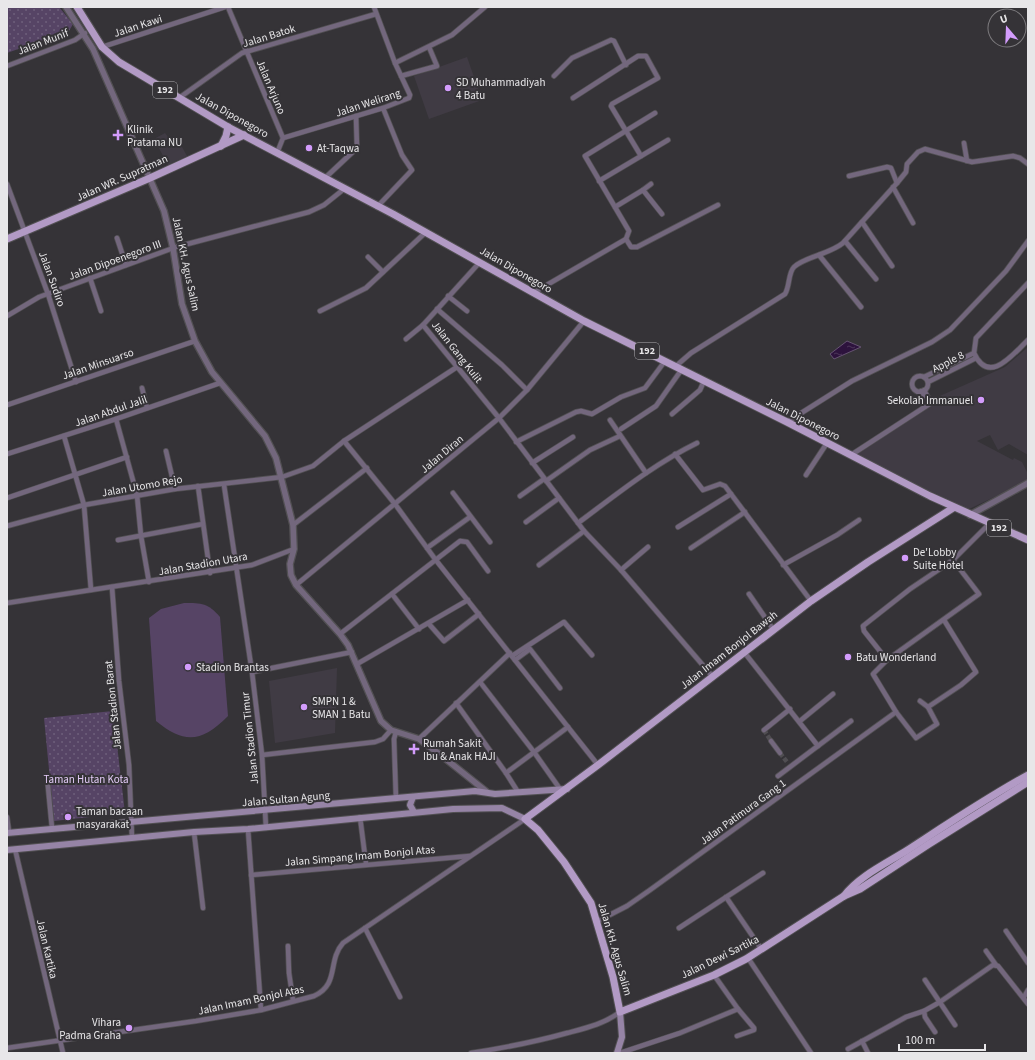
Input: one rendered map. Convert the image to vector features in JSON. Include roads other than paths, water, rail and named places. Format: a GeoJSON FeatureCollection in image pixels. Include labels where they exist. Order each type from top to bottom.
{"type":"FeatureCollection","features":[{"type":"Feature","properties":{"kind":"main road","name":"Jalan Diponegoro"},"geometry":{"type":"LineString","coordinates":[[78,7],[102,47],[118,62],[228,127],[426,232],[584,321],[787,422],[953,508]]}},
{"type":"Feature","properties":{"kind":"main road"},"geometry":{"type":"LineString","coordinates":[[221,146],[226,136],[228,127]]}},
{"type":"Feature","properties":{"kind":"main road","name":"Jalan WR. Supratman"},"geometry":{"type":"LineString","coordinates":[[7,239],[150,178],[244,135]]}},
{"type":"Feature","properties":{"kind":"main road","name":"192"},"geometry":{"type":"LineString","coordinates":[[953,508],[1028,540]]}},
{"type":"Feature","properties":{"kind":"main road","name":"Jalan Imam Bonjol Bawah"},"geometry":{"type":"LineString","coordinates":[[525,819],[563,789],[598,765],[811,601],[868,562],[953,508]]}},
{"type":"Feature","properties":{"kind":"main road","name":"Jalan Dewi Sartika"},"geometry":{"type":"LineString","coordinates":[[620,1012],[714,974],[762,950],[844,896],[860,889],[1028,775]]}},
{"type":"Feature","properties":{"kind":"main road","name":"Jalan Dewi Sartika"},"geometry":{"type":"LineString","coordinates":[[1002,793],[1028,782]]}},
{"type":"Feature","properties":{"kind":"main road","name":"Jalan Sultan Agung"},"geometry":{"type":"LineString","coordinates":[[8,833],[475,791],[495,794],[563,789]]}},
{"type":"Feature","properties":{"kind":"main road"},"geometry":{"type":"LineString","coordinates":[[541,791],[547,796],[544,804]]}},
{"type":"Feature","properties":{"kind":"main road"},"geometry":{"type":"LineString","coordinates":[[413,797],[410,805],[414,812]]}},
{"type":"Feature","properties":{"kind":"main road"},"geometry":{"type":"LineString","coordinates":[[7,850],[194,832],[266,828],[414,812],[492,807],[510,811],[525,819]]}},
{"type":"Feature","properties":{"kind":"main road","name":"Jalan KH. Agus Salim"},"geometry":{"type":"LineString","coordinates":[[525,819],[533,824],[546,839],[591,903],[613,977],[620,1012]]}},
{"type":"Feature","properties":{"kind":"main road"},"geometry":{"type":"LineString","coordinates":[[618,1053],[622,1037],[620,1012]]}},
{"type":"Feature","properties":{"kind":"street","name":"Jalan KH. Agus Salim"},"geometry":{"type":"LineString","coordinates":[[66,7],[85,34],[93,49],[164,211],[173,248],[182,304],[195,341],[212,372],[220,383],[265,436],[282,477],[293,525],[294,549],[290,564],[291,575],[296,585],[340,634],[352,652],[376,714],[380,720],[394,731],[418,739],[487,792]]}},
{"type":"Feature","properties":{"kind":"street","name":"Jalan Kawi"},"geometry":{"type":"LineString","coordinates":[[102,47],[225,7]]}},
{"type":"Feature","properties":{"kind":"street","name":"Jalan Arjuno"},"geometry":{"type":"LineString","coordinates":[[228,7],[283,138]]}},
{"type":"Feature","properties":{"kind":"street","name":"Jalan Welirang"},"geometry":{"type":"LineString","coordinates":[[283,138],[383,108],[409,98],[410,95],[395,63],[374,7]]}},
{"type":"Feature","properties":{"kind":"street"},"geometry":{"type":"LineString","coordinates":[[395,63],[429,48],[452,35],[485,7]]}},
{"type":"Feature","properties":{"kind":"street","name":"Jalan Batok"},"geometry":{"type":"LineString","coordinates":[[179,98],[238,56],[247,52],[376,14]]}},
{"type":"Feature","properties":{"kind":"street","name":"Jalan Munif"},"geometry":{"type":"LineString","coordinates":[[7,66],[75,40],[85,34]]}},
{"type":"Feature","properties":{"kind":"street"},"geometry":{"type":"LineString","coordinates":[[554,76],[572,58],[611,40],[614,41],[626,65]]}},
{"type":"Feature","properties":{"kind":"street"},"geometry":{"type":"LineString","coordinates":[[401,76],[437,66],[429,48]]}},
{"type":"Feature","properties":{"kind":"street"},"geometry":{"type":"LineString","coordinates":[[573,98],[638,56],[644,55],[658,76],[655,80],[612,104],[612,108],[641,156]]}},
{"type":"Feature","properties":{"kind":"street"},"geometry":{"type":"LineString","coordinates":[[378,207],[412,170],[402,155],[383,108]]}},
{"type":"Feature","properties":{"kind":"street"},"geometry":{"type":"LineString","coordinates":[[533,293],[626,239],[629,231],[585,156],[655,113]]}},
{"type":"Feature","properties":{"kind":"street"},"geometry":{"type":"LineString","coordinates":[[325,178],[357,148],[356,116]]}},
{"type":"Feature","properties":{"kind":"street"},"geometry":{"type":"LineString","coordinates":[[277,153],[283,138]]}},
{"type":"Feature","properties":{"kind":"street"},"geometry":{"type":"LineString","coordinates":[[599,181],[668,140]]}},
{"type":"Feature","properties":{"kind":"street"},"geometry":{"type":"LineString","coordinates":[[964,143],[967,161]]}},
{"type":"Feature","properties":{"kind":"street"},"geometry":{"type":"LineString","coordinates":[[621,429],[656,406],[690,353],[785,294],[788,289],[793,268],[836,248],[846,241],[897,183],[906,172],[907,164],[921,150],[929,149],[967,161],[982,162],[1013,156],[1020,158],[1028,164]]}},
{"type":"Feature","properties":{"kind":"street"},"geometry":{"type":"LineString","coordinates":[[849,176],[889,167],[897,183]]}},
{"type":"Feature","properties":{"kind":"street","name":"Jalan Sudiro"},"geometry":{"type":"LineString","coordinates":[[7,184],[48,294],[76,382]]}},
{"type":"Feature","properties":{"kind":"street"},"geometry":{"type":"LineString","coordinates":[[615,207],[651,184]]}},
{"type":"Feature","properties":{"kind":"street"},"geometry":{"type":"LineString","coordinates":[[893,187],[913,223]]}},
{"type":"Feature","properties":{"kind":"street","name":"Jalan Dipoenegoro III"},"geometry":{"type":"LineString","coordinates":[[7,316],[48,294],[173,248],[261,223],[309,212],[324,205],[344,189]]}},
{"type":"Feature","properties":{"kind":"street"},"geometry":{"type":"LineString","coordinates":[[643,190],[662,214]]}},
{"type":"Feature","properties":{"kind":"street"},"geometry":{"type":"LineString","coordinates":[[626,239],[631,247],[637,247],[718,205]]}},
{"type":"Feature","properties":{"kind":"street"},"geometry":{"type":"LineString","coordinates":[[862,222],[892,266]]}},
{"type":"Feature","properties":{"kind":"street"},"geometry":{"type":"LineString","coordinates":[[320,311],[358,294],[384,272],[426,232]]}},
{"type":"Feature","properties":{"kind":"street"},"geometry":{"type":"LineString","coordinates":[[117,238],[126,265]]}},
{"type":"Feature","properties":{"kind":"street"},"geometry":{"type":"LineString","coordinates":[[846,241],[876,279]]}},
{"type":"Feature","properties":{"kind":"street"},"geometry":{"type":"LineString","coordinates":[[787,422],[852,381],[932,342],[950,330],[1006,271],[1028,241]]}},
{"type":"Feature","properties":{"kind":"street"},"geometry":{"type":"LineString","coordinates":[[820,255],[861,308]]}},
{"type":"Feature","properties":{"kind":"street"},"geometry":{"type":"LineString","coordinates":[[368,257],[384,272]]}},
{"type":"Feature","properties":{"kind":"street","name":"Jalan Gang Kulit"},"geometry":{"type":"LineString","coordinates":[[480,262],[423,325],[499,418],[584,531],[621,570],[713,677]]}},
{"type":"Feature","properties":{"kind":"street"},"geometry":{"type":"LineString","coordinates":[[90,278],[101,312]]}},
{"type":"Feature","properties":{"kind":"street"},"geometry":{"type":"LineString","coordinates":[[975,355],[976,338],[1028,283]]}},
{"type":"Feature","properties":{"kind":"street"},"geometry":{"type":"LineString","coordinates":[[448,296],[467,311]]}},
{"type":"Feature","properties":{"kind":"street"},"geometry":{"type":"LineString","coordinates":[[437,309],[502,365],[527,390]]}},
{"type":"Feature","properties":{"kind":"street","name":"Jalan Diran"},"geometry":{"type":"LineString","coordinates":[[296,585],[499,418],[527,390],[584,321]]}},
{"type":"Feature","properties":{"kind":"street"},"geometry":{"type":"LineString","coordinates":[[406,339],[423,325]]}},
{"type":"Feature","properties":{"kind":"street"},"geometry":{"type":"LineString","coordinates":[[975,355],[988,367],[996,367],[1005,362],[1028,340]]}},
{"type":"Feature","properties":{"kind":"street","name":"Jalan Minsuarso"},"geometry":{"type":"LineString","coordinates":[[7,405],[195,341]]}},
{"type":"Feature","properties":{"kind":"street"},"geometry":{"type":"LineString","coordinates":[[923,391],[915,391],[911,382],[915,377],[924,377],[975,355]]}},
{"type":"Feature","properties":{"kind":"street","name":"Apple 8"},"geometry":{"type":"LineString","coordinates":[[928,382],[975,355]]}},
{"type":"Feature","properties":{"kind":"street"},"geometry":{"type":"LineString","coordinates":[[516,442],[579,411],[592,414],[645,388],[665,361]]}},
{"type":"Feature","properties":{"kind":"street","name":"Jalan Utomo Rejo"},"geometry":{"type":"LineString","coordinates":[[7,526],[84,505],[175,488],[282,477],[313,466],[344,441],[457,367]]}},
{"type":"Feature","properties":{"kind":"street"},"geometry":{"type":"LineString","coordinates":[[923,391],[928,382],[924,377]]}},
{"type":"Feature","properties":{"kind":"street"},"geometry":{"type":"LineString","coordinates":[[672,414],[695,394],[704,381]]}},
{"type":"Feature","properties":{"kind":"street","name":"Jalan Abdul Jalil"},"geometry":{"type":"LineString","coordinates":[[7,454],[116,420],[220,383]]}},
{"type":"Feature","properties":{"kind":"street"},"geometry":{"type":"LineString","coordinates":[[142,388],[147,408]]}},
{"type":"Feature","properties":{"kind":"street"},"geometry":{"type":"LineString","coordinates":[[851,455],[931,402],[923,391]]}},
{"type":"Feature","properties":{"kind":"street"},"geometry":{"type":"LineString","coordinates":[[116,420],[137,496],[141,536],[149,582]]}},
{"type":"Feature","properties":{"kind":"street"},"geometry":{"type":"LineString","coordinates":[[610,420],[646,473]]}},
{"type":"Feature","properties":{"kind":"street"},"geometry":{"type":"LineString","coordinates":[[64,436],[74,476],[84,505],[91,590]]}},
{"type":"Feature","properties":{"kind":"street"},"geometry":{"type":"LineString","coordinates":[[520,496],[590,450],[620,436]]}},
{"type":"Feature","properties":{"kind":"street"},"geometry":{"type":"LineString","coordinates":[[532,463],[573,437]]}},
{"type":"Feature","properties":{"kind":"street"},"geometry":{"type":"LineString","coordinates":[[344,441],[396,504],[435,559],[598,765]]}},
{"type":"Feature","properties":{"kind":"street"},"geometry":{"type":"LineString","coordinates":[[578,523],[646,473],[697,442]]}},
{"type":"Feature","properties":{"kind":"street"},"geometry":{"type":"LineString","coordinates":[[806,475],[827,443]]}},
{"type":"Feature","properties":{"kind":"street"},"geometry":{"type":"LineString","coordinates":[[166,452],[175,488]]}},
{"type":"Feature","properties":{"kind":"street"},"geometry":{"type":"LineString","coordinates":[[675,454],[702,490],[722,484],[745,512],[811,601]]}},
{"type":"Feature","properties":{"kind":"street"},"geometry":{"type":"LineString","coordinates":[[7,498],[127,457]]}},
{"type":"Feature","properties":{"kind":"street"},"geometry":{"type":"LineString","coordinates":[[293,525],[367,468]]}},
{"type":"Feature","properties":{"kind":"street"},"geometry":{"type":"LineString","coordinates":[[970,515],[1028,483]]}},
{"type":"Feature","properties":{"kind":"street","name":"Jalan Stadion Timur"},"geometry":{"type":"LineString","coordinates":[[224,484],[252,672],[262,754],[266,828]]}},
{"type":"Feature","properties":{"kind":"street"},"geometry":{"type":"LineString","coordinates":[[198,486],[210,573]]}},
{"type":"Feature","properties":{"kind":"street"},"geometry":{"type":"LineString","coordinates":[[452,493],[490,542]]}},
{"type":"Feature","properties":{"kind":"street"},"geometry":{"type":"LineString","coordinates":[[678,527],[731,494]]}},
{"type":"Feature","properties":{"kind":"street"},"geometry":{"type":"LineString","coordinates":[[526,522],[559,498]]}},
{"type":"Feature","properties":{"kind":"street"},"geometry":{"type":"LineString","coordinates":[[691,548],[745,512]]}},
{"type":"Feature","properties":{"kind":"street"},"geometry":{"type":"LineString","coordinates":[[427,548],[470,517]]}},
{"type":"Feature","properties":{"kind":"street"},"geometry":{"type":"LineString","coordinates":[[784,565],[842,532],[859,520]]}},
{"type":"Feature","properties":{"kind":"street"},"geometry":{"type":"LineString","coordinates":[[887,660],[864,631],[863,626],[910,589],[953,560],[990,523]]}},
{"type":"Feature","properties":{"kind":"street"},"geometry":{"type":"LineString","coordinates":[[118,540],[203,524]]}},
{"type":"Feature","properties":{"kind":"street"},"geometry":{"type":"LineString","coordinates":[[539,565],[584,531]]}},
{"type":"Feature","properties":{"kind":"street"},"geometry":{"type":"LineString","coordinates":[[340,634],[460,541],[464,540],[488,571]]}},
{"type":"Feature","properties":{"kind":"street"},"geometry":{"type":"LineString","coordinates":[[621,570],[648,547]]}},
{"type":"Feature","properties":{"kind":"street","name":"Jalan Stadion Utara"},"geometry":{"type":"LineString","coordinates":[[7,603],[210,573],[261,563],[294,549]]}},
{"type":"Feature","properties":{"kind":"street"},"geometry":{"type":"LineString","coordinates":[[920,701],[928,707],[937,724],[917,739],[896,712],[873,674],[887,660],[944,620],[979,593],[953,560]]}},
{"type":"Feature","properties":{"kind":"street","name":"Jalan Stadion Barat"},"geometry":{"type":"LineString","coordinates":[[112,587],[119,681],[129,765],[132,838]]}},
{"type":"Feature","properties":{"kind":"street"},"geometry":{"type":"LineString","coordinates":[[392,594],[419,629]]}},
{"type":"Feature","properties":{"kind":"street"},"geometry":{"type":"LineString","coordinates":[[749,594],[773,629]]}},
{"type":"Feature","properties":{"kind":"street"},"geometry":{"type":"LineString","coordinates":[[357,664],[429,624],[468,600]]}},
{"type":"Feature","properties":{"kind":"street"},"geometry":{"type":"LineString","coordinates":[[429,624],[444,641],[479,614]]}},
{"type":"Feature","properties":{"kind":"street"},"geometry":{"type":"LineString","coordinates":[[928,707],[976,672],[944,620]]}},
{"type":"Feature","properties":{"kind":"street"},"geometry":{"type":"LineString","coordinates":[[418,739],[456,703],[512,656],[564,622],[592,655]]}},
{"type":"Feature","properties":{"kind":"street"},"geometry":{"type":"LineString","coordinates":[[512,656],[530,649],[560,688]]}},
{"type":"Feature","properties":{"kind":"street"},"geometry":{"type":"LineString","coordinates":[[252,672],[352,652]]}},
{"type":"Feature","properties":{"kind":"street"},"geometry":{"type":"LineString","coordinates":[[744,652],[800,721],[818,746]]}},
{"type":"Feature","properties":{"kind":"street"},"geometry":{"type":"LineString","coordinates":[[480,682],[563,789]]}},
{"type":"Feature","properties":{"kind":"street"},"geometry":{"type":"LineString","coordinates":[[800,721],[834,694]]}},
{"type":"Feature","properties":{"kind":"street"},"geometry":{"type":"LineString","coordinates":[[456,703],[518,792]]}},
{"type":"Feature","properties":{"kind":"street"},"geometry":{"type":"LineString","coordinates":[[764,730],[790,709]]}},
{"type":"Feature","properties":{"kind":"street","name":"Jalan Patimura Gang 1"},"geometry":{"type":"LineString","coordinates":[[596,922],[613,914],[650,890],[896,712]]}},
{"type":"Feature","properties":{"kind":"street"},"geometry":{"type":"LineString","coordinates":[[778,776],[851,721]]}},
{"type":"Feature","properties":{"kind":"street"},"geometry":{"type":"LineString","coordinates":[[506,773],[568,727]]}},
{"type":"Feature","properties":{"kind":"street"},"geometry":{"type":"LineString","coordinates":[[262,754],[375,742],[384,739],[394,731]]}},
{"type":"Feature","properties":{"kind":"street"},"geometry":{"type":"LineString","coordinates":[[394,731],[396,799]]}},
{"type":"Feature","properties":{"kind":"street"},"geometry":{"type":"LineString","coordinates":[[771,741],[780,753]]}},
{"type":"Feature","properties":{"kind":"street"},"geometry":{"type":"LineString","coordinates":[[786,762],[790,767]]}},
{"type":"Feature","properties":{"kind":"street"},"geometry":{"type":"LineString","coordinates":[[47,776],[52,828]]}},
{"type":"Feature","properties":{"kind":"street"},"geometry":{"type":"LineString","coordinates":[[360,817],[366,864]]}},
{"type":"Feature","properties":{"kind":"street"},"geometry":{"type":"LineString","coordinates":[[7,818],[8,833]]}},
{"type":"Feature","properties":{"kind":"street","name":"Jalan Imam Bonjol Atas"},"geometry":{"type":"LineString","coordinates":[[7,1048],[196,1021],[261,1010],[321,992],[327,986],[332,977],[336,956],[340,947],[365,928],[525,819]]}},
{"type":"Feature","properties":{"kind":"street"},"geometry":{"type":"LineString","coordinates":[[248,829],[258,948],[261,1010]]}},
{"type":"Feature","properties":{"kind":"street"},"geometry":{"type":"LineString","coordinates":[[194,832],[203,908]]}},
{"type":"Feature","properties":{"kind":"street","name":"Jalan Kartika"},"geometry":{"type":"LineString","coordinates":[[15,849],[63,1053]]}},
{"type":"Feature","properties":{"kind":"street","name":"Jalan Simpang Imam Bonjol Atas"},"geometry":{"type":"LineString","coordinates":[[251,875],[471,856]]}},
{"type":"Feature","properties":{"kind":"street"},"geometry":{"type":"LineString","coordinates":[[679,928],[763,873]]}},
{"type":"Feature","properties":{"kind":"street"},"geometry":{"type":"LineString","coordinates":[[726,897],[762,950]]}},
{"type":"Feature","properties":{"kind":"street"},"geometry":{"type":"LineString","coordinates":[[365,928],[400,997]]}},
{"type":"Feature","properties":{"kind":"street"},"geometry":{"type":"LineString","coordinates":[[1006,931],[1028,963]]}},
{"type":"Feature","properties":{"kind":"street"},"geometry":{"type":"LineString","coordinates":[[288,946],[289,973],[293,1000]]}},
{"type":"Feature","properties":{"kind":"street"},"geometry":{"type":"LineString","coordinates":[[986,951],[996,965],[1024,997],[1028,1004]]}},
{"type":"Feature","properties":{"kind":"street"},"geometry":{"type":"LineString","coordinates":[[748,958],[811,1053]]}},
{"type":"Feature","properties":{"kind":"street"},"geometry":{"type":"LineString","coordinates":[[848,1049],[906,1017],[924,1011],[940,1002],[996,965]]}},
{"type":"Feature","properties":{"kind":"street"},"geometry":{"type":"LineString","coordinates":[[714,974],[754,1029],[737,1036]]}},
{"type":"Feature","properties":{"kind":"street"},"geometry":{"type":"LineString","coordinates":[[925,980],[955,1025]]}},
{"type":"Feature","properties":{"kind":"street"},"geometry":{"type":"LineString","coordinates":[[1024,997],[1028,990]]}},
{"type":"Feature","properties":{"kind":"street"},"geometry":{"type":"LineString","coordinates":[[618,1053],[680,1033],[738,1009]]}},
{"type":"Feature","properties":{"kind":"street"},"geometry":{"type":"LineString","coordinates":[[924,1011],[935,1032]]}},
{"type":"Feature","properties":{"kind":"street"},"geometry":{"type":"LineString","coordinates":[[470,1053],[526,1044],[592,1026],[604,1022],[620,1012]]}},
{"type":"Feature","properties":{"kind":"street"},"geometry":{"type":"LineString","coordinates":[[862,1041],[868,1053]]}},
{"type":"Feature","properties":{"kind":"water"},"geometry":{"type":"Polygon","coordinates":[[[847,341],[861,347],[834,359],[830,354],[847,341]]]}},
{"type":"Feature","properties":{"kind":"tunnel"},"geometry":{"type":"LineString","coordinates":[[764,730],[771,741]]}},
{"type":"Feature","properties":{"kind":"tunnel"},"geometry":{"type":"LineString","coordinates":[[780,753],[787,762]]}},
{"type":"Feature","properties":{"kind":"place","name":"SD Muhammadiyah 4 Batu"},"geometry":{"type":"Point","coordinates":[448,88]}},
{"type":"Feature","properties":{"kind":"place","name":"Klinik Pratama NU"},"geometry":{"type":"Point","coordinates":[118,135]}},
{"type":"Feature","properties":{"kind":"place","name":"At-Taqwa"},"geometry":{"type":"Point","coordinates":[309,148]}},
{"type":"Feature","properties":{"kind":"place","name":"Sekolah Immanuel"},"geometry":{"type":"Point","coordinates":[981,400]}},
{"type":"Feature","properties":{"kind":"place","name":"De'Lobby Suite Hotel"},"geometry":{"type":"Point","coordinates":[905,558]}},
{"type":"Feature","properties":{"kind":"place","name":"Batu Wonderland"},"geometry":{"type":"Point","coordinates":[848,657]}},
{"type":"Feature","properties":{"kind":"place","name":"Stadion Brantas"},"geometry":{"type":"Point","coordinates":[188,667]}},
{"type":"Feature","properties":{"kind":"place","name":"SMPN 1 & SMAN 1 Batu"},"geometry":{"type":"Point","coordinates":[304,707]}},
{"type":"Feature","properties":{"kind":"place","name":"Rumah Sakit Ibu & Anak HAJI"},"geometry":{"type":"Point","coordinates":[414,749]}},
{"type":"Feature","properties":{"kind":"place","name":"Taman bacaan masyarakat"},"geometry":{"type":"Point","coordinates":[68,817]}},
{"type":"Feature","properties":{"kind":"place","name":"Vihara Padma Graha"},"geometry":{"type":"Point","coordinates":[129,1028]}},
{"type":"Feature","properties":{"kind":"park label","name":"Taman Hutan Kota"},"geometry":{"type":"Point","coordinates":[86,779]}}]}
